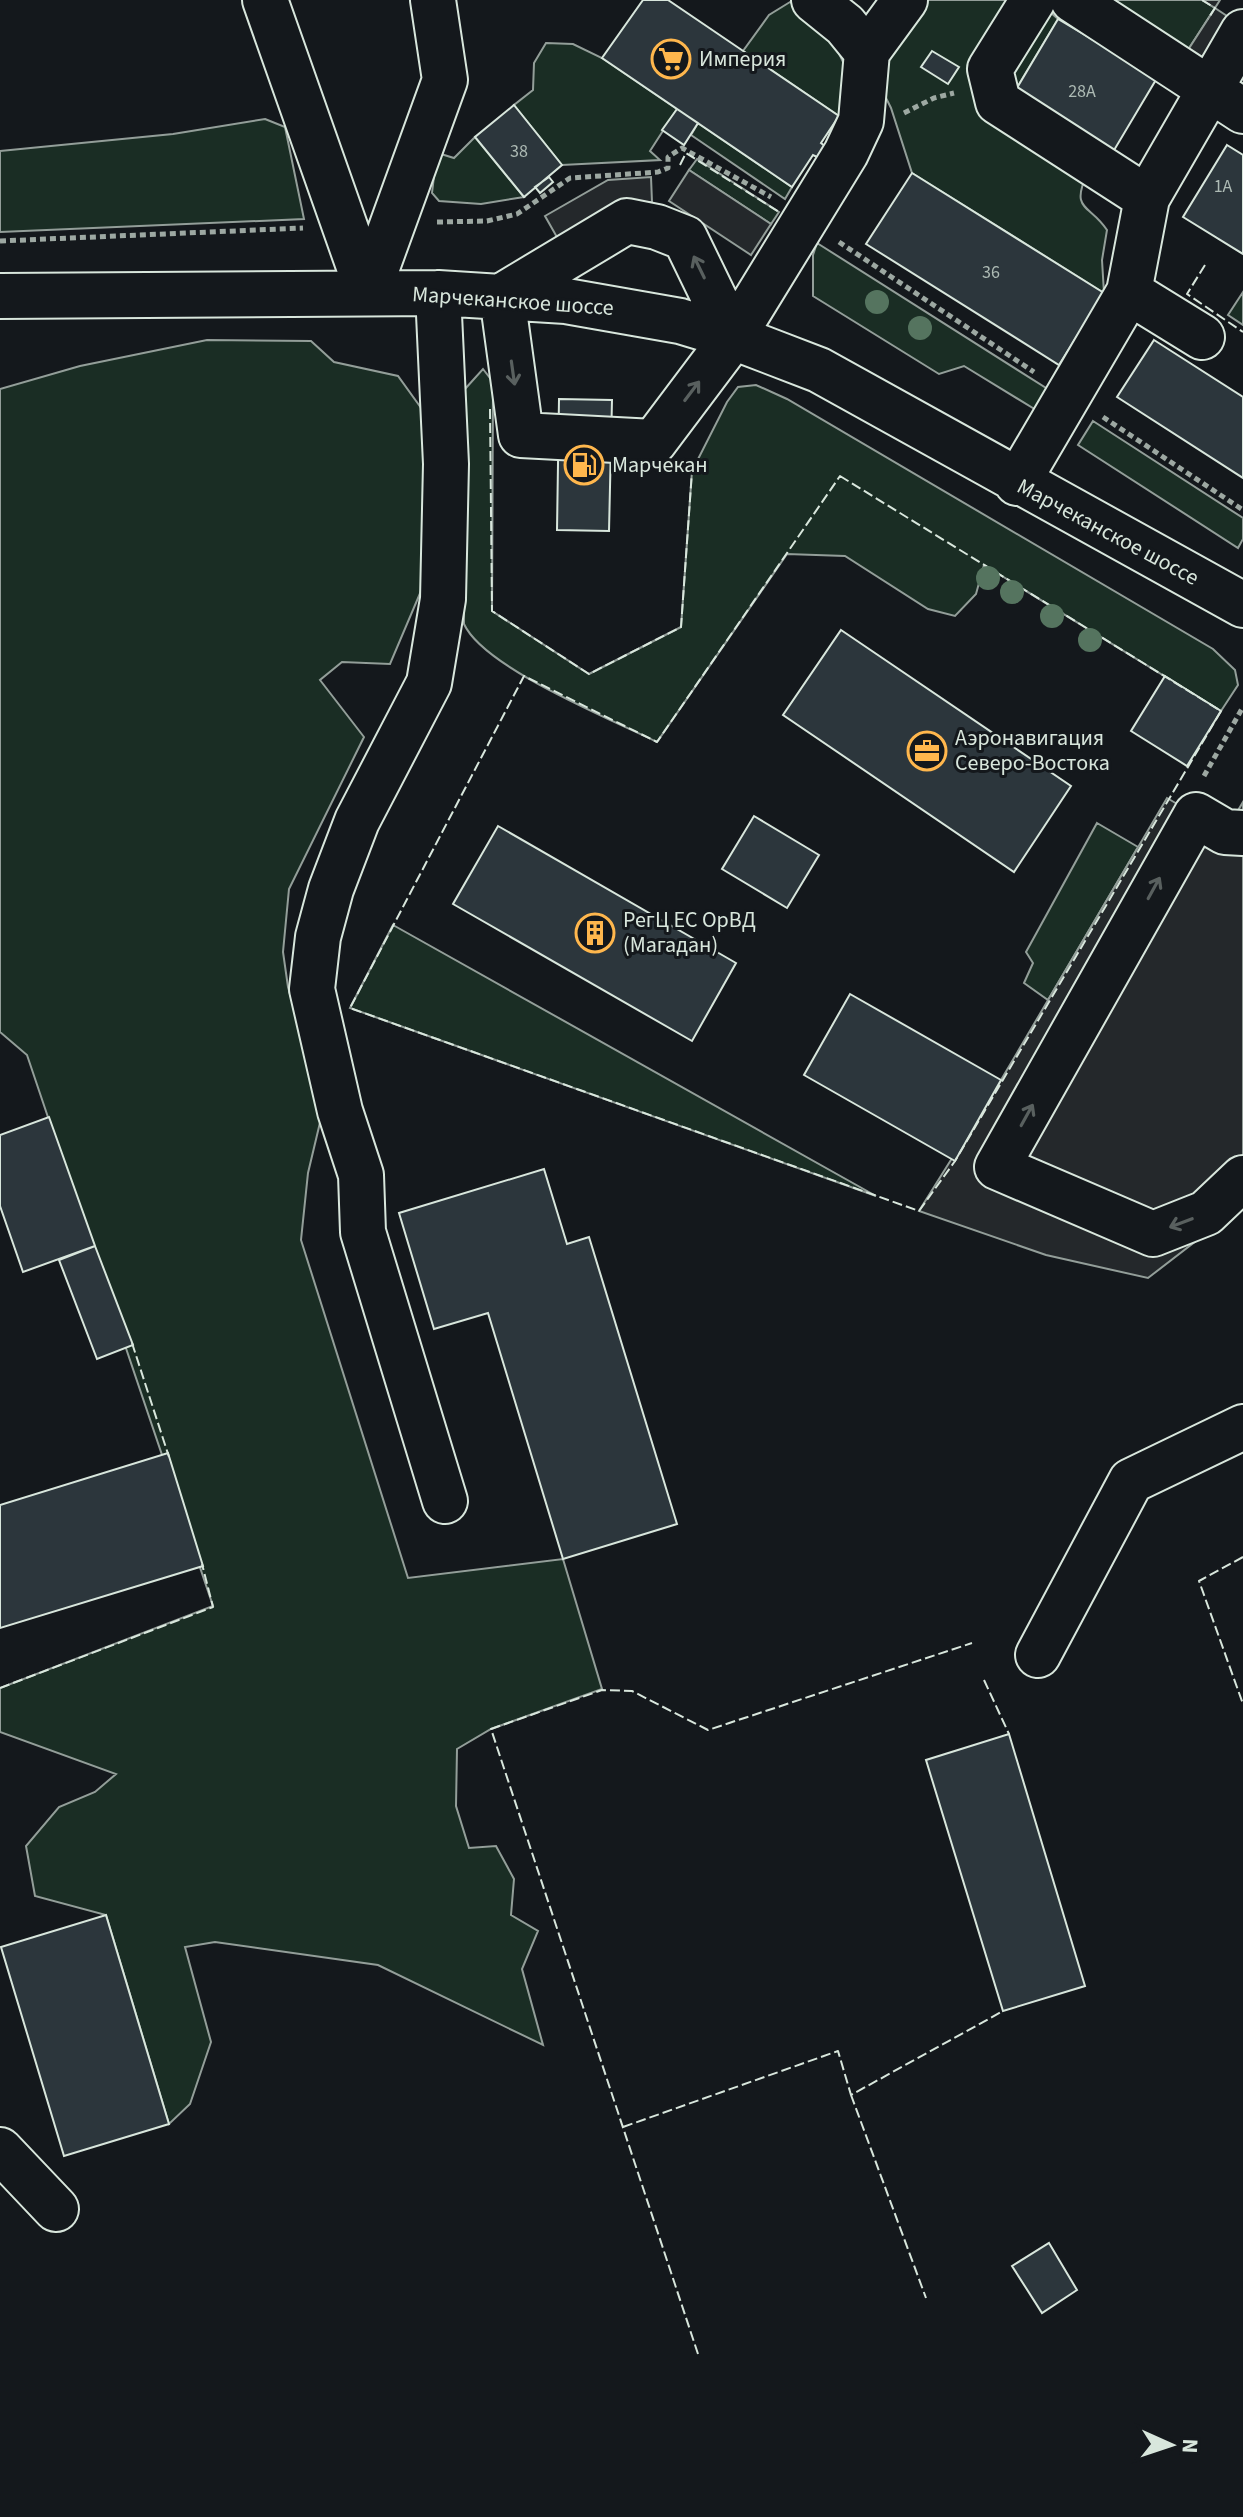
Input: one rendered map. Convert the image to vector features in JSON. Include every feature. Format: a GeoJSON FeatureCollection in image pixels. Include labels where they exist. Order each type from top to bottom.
{"type":"FeatureCollection","features":[{"type":"Feature","properties":{"kind":"street"},"geometry":{"type":"LineString","coordinates":[[265,0],[368,292]]}},
{"type":"Feature","properties":{"kind":"street"},"geometry":{"type":"LineString","coordinates":[[368,292],[445,80],[433,0]]}},
{"type":"Feature","properties":{"kind":"street"},"geometry":{"type":"LineString","coordinates":[[814,0],[845,25],[867,52]]}},
{"type":"Feature","properties":{"kind":"street"},"geometry":{"type":"LineString","coordinates":[[733,337],[685,238],[657,227],[627,221],[502,296],[521,435],[654,442],[733,337],[856,134],[864,107],[867,52],[905,0]]}},
{"type":"Feature","properties":{"kind":"street"},"geometry":{"type":"LineString","coordinates":[[1033,0],[990,69],[998,102],[1007,111],[1147,198]]}},
{"type":"Feature","properties":{"kind":"street"},"geometry":{"type":"LineString","coordinates":[[1073,0],[1226,101]]}},
{"type":"Feature","properties":{"kind":"street"},"geometry":{"type":"LineString","coordinates":[[1017,483],[1129,292],[1147,198],[1226,101],[1243,32]]}},
{"type":"Feature","properties":{"kind":"street"},"geometry":{"type":"LineString","coordinates":[[1129,292],[1202,337]]}},
{"type":"Feature","properties":{"kind":"street"},"geometry":{"type":"LineString","coordinates":[[438,293],[446,464],[443,599],[429,683],[357,821],[331,889],[318,937],[312,989],[340,1111],[361,1175],[363,1232],[445,1501]]}},
{"type":"Feature","properties":{"kind":"street","name":"Марчеканское шоссе"},"geometry":{"type":"LineString","coordinates":[[0,296],[438,293],[502,296],[624,309],[733,337],[819,370],[1017,483],[1243,605]]}},
{"type":"Feature","properties":{"kind":"street"},"geometry":{"type":"LineString","coordinates":[[1243,833],[1225,832],[1196,815],[997,1167],[1153,1234],[1206,1213],[1243,1178]]}},
{"type":"Feature","properties":{"kind":"street"},"geometry":{"type":"LineString","coordinates":[[1038,1655],[1131,1481],[1243,1427]]}},
{"type":"Feature","properties":{"kind":"street"},"geometry":{"type":"LineString","coordinates":[[0,2150],[56,2209]]}},
{"type":"Feature","properties":{"kind":"path"},"geometry":{"type":"LineString","coordinates":[[856,134],[934,98],[967,90],[980,83],[990,69]]}},
{"type":"Feature","properties":{"kind":"path"},"geometry":{"type":"LineString","coordinates":[[658,172],[668,168],[668,157],[677,150],[687,148],[805,220],[1243,510]]}},
{"type":"Feature","properties":{"kind":"path"},"geometry":{"type":"LineString","coordinates":[[1202,781],[1243,707]]}},
{"type":"Feature","properties":{"kind":"green space"},"geometry":{"type":"Polygon","coordinates":[[[925,0],[1025,0],[981,64],[1087,174],[1081,201],[1107,230],[1102,260],[1104,293],[912,173],[891,108],[881,88],[894,44],[925,0]]]}},
{"type":"Feature","properties":{"kind":"green space"},"geometry":{"type":"Polygon","coordinates":[[[1105,0],[1202,0],[1215,8],[1186,53],[1105,0]]]}},
{"type":"Feature","properties":{"kind":"green space"},"geometry":{"type":"Polygon","coordinates":[[[790,2],[811,11],[828,31],[848,72],[839,116],[743,51],[769,15],[790,2]]]}},
{"type":"Feature","properties":{"kind":"green space"},"geometry":{"type":"Polygon","coordinates":[[[1042,5],[1058,19],[1008,103],[1003,53],[1042,5]]]}},
{"type":"Feature","properties":{"kind":"green space"},"geometry":{"type":"Polygon","coordinates":[[[546,43],[573,44],[602,58],[677,109],[650,151],[660,160],[562,165],[514,105],[533,90],[534,63],[546,43]]]}},
{"type":"Feature","properties":{"kind":"green space"},"geometry":{"type":"Polygon","coordinates":[[[265,119],[285,127],[304,219],[0,232],[0,151],[173,134],[265,119]]]}},
{"type":"Feature","properties":{"kind":"green space"},"geometry":{"type":"Polygon","coordinates":[[[698,123],[792,187],[785,199],[691,135],[698,123]]]}},
{"type":"Feature","properties":{"kind":"green space"},"geometry":{"type":"Polygon","coordinates":[[[475,137],[524,197],[481,204],[439,201],[432,193],[435,168],[441,154],[454,158],[475,137]]]}},
{"type":"Feature","properties":{"kind":"green space"},"geometry":{"type":"Polygon","coordinates":[[[697,159],[779,212],[771,224],[689,170],[697,159]]]}},
{"type":"Feature","properties":{"kind":"green space"},"geometry":{"type":"Polygon","coordinates":[[[817,243],[1054,393],[1041,413],[964,366],[939,374],[813,296],[813,255],[817,243]]]}},
{"type":"Feature","properties":{"kind":"green space"},"geometry":{"type":"Polygon","coordinates":[[[1243,292],[1243,325],[1228,315],[1243,292]]]}},
{"type":"Feature","properties":{"kind":"green space"},"geometry":{"type":"Polygon","coordinates":[[[207,340],[311,341],[334,362],[398,376],[424,412],[424,584],[390,664],[342,662],[320,680],[364,737],[289,889],[283,952],[288,987],[323,1110],[308,1173],[301,1240],[408,1578],[563,1559],[602,1689],[491,1729],[457,1749],[456,1806],[469,1848],[496,1846],[514,1879],[511,1915],[538,1931],[522,1969],[543,2045],[378,1965],[215,1942],[185,1947],[211,2042],[190,2104],[169,2124],[106,1915],[35,1896],[26,1846],[59,1807],[95,1792],[116,1774],[0,1732],[0,1688],[213,1606],[27,1055],[0,1032],[0,389],[80,366],[207,340]]]}},
{"type":"Feature","properties":{"kind":"green space"},"geometry":{"type":"Polygon","coordinates":[[[483,369],[493,382],[492,611],[589,674],[681,627],[692,471],[727,402],[738,387],[756,385],[787,399],[1213,649],[1235,670],[1238,685],[1221,711],[984,565],[976,594],[955,616],[928,609],[845,556],[787,554],[657,742],[522,675],[476,641],[464,624],[465,389],[483,369]]]}},
{"type":"Feature","properties":{"kind":"green space"},"geometry":{"type":"Polygon","coordinates":[[[1093,421],[1243,518],[1243,539],[1238,548],[1078,445],[1093,421]]]}},
{"type":"Feature","properties":{"kind":"green space"},"geometry":{"type":"Polygon","coordinates":[[[1097,823],[1138,847],[1048,1000],[1024,983],[1033,963],[1026,952],[1097,823]]]}},
{"type":"Feature","properties":{"kind":"green space"},"geometry":{"type":"Polygon","coordinates":[[[393,925],[876,1196],[350,1008],[393,925]]]}},
{"type":"Feature","properties":{"kind":"shaded area"},"geometry":{"type":"Polygon","coordinates":[[[1202,0],[1220,0],[1215,8],[1202,0]]]}},
{"type":"Feature","properties":{"kind":"shaded area"},"geometry":{"type":"Polygon","coordinates":[[[1215,8],[1230,18],[1201,63],[1186,53],[1215,8]]]}},
{"type":"Feature","properties":{"kind":"shaded area"},"geometry":{"type":"Polygon","coordinates":[[[689,170],[771,224],[751,255],[669,201],[689,170]]]}},
{"type":"Feature","properties":{"kind":"shaded area"},"geometry":{"type":"Polygon","coordinates":[[[651,177],[652,202],[617,205],[558,239],[545,216],[608,180],[651,177]]]}},
{"type":"Feature","properties":{"kind":"shaded area"},"geometry":{"type":"Polygon","coordinates":[[[1167,798],[1225,832],[1243,802],[1243,1193],[1231,1214],[1148,1278],[1046,1255],[919,1211],[1001,1080],[1167,798]]]}},
{"type":"Feature","properties":{"kind":"building"},"geometry":{"type":"Polygon","coordinates":[[[643,0],[668,0],[839,116],[821,143],[826,147],[819,158],[813,155],[792,187],[602,58],[643,0]]]}},
{"type":"Feature","properties":{"kind":"building"},"geometry":{"type":"Polygon","coordinates":[[[1058,19],[1157,78],[1107,162],[1008,103],[1058,19]]]}},
{"type":"Feature","properties":{"kind":"building"},"geometry":{"type":"Polygon","coordinates":[[[932,51],[959,67],[948,84],[921,67],[932,51]]]}},
{"type":"Feature","properties":{"kind":"building"},"geometry":{"type":"Polygon","coordinates":[[[514,105],[562,165],[524,197],[475,137],[514,105]]]}},
{"type":"Feature","properties":{"kind":"building"},"geometry":{"type":"Polygon","coordinates":[[[677,109],[698,123],[684,145],[662,130],[677,109]]]}},
{"type":"Feature","properties":{"kind":"building"},"geometry":{"type":"Polygon","coordinates":[[[1227,145],[1243,155],[1243,254],[1183,217],[1227,145]]]}},
{"type":"Feature","properties":{"kind":"building"},"geometry":{"type":"Polygon","coordinates":[[[912,173],[1104,293],[1059,365],[866,244],[912,173]]]}},
{"type":"Feature","properties":{"kind":"building"},"geometry":{"type":"Polygon","coordinates":[[[549,177],[553,182],[540,193],[535,187],[549,177]]]}},
{"type":"Feature","properties":{"kind":"building"},"geometry":{"type":"Polygon","coordinates":[[[1154,340],[1243,397],[1243,478],[1117,397],[1154,340]]]}},
{"type":"Feature","properties":{"kind":"building","name":"Марчекан"},"geometry":{"type":"Polygon","coordinates":[[[559,399],[612,400],[609,531],[557,530],[559,399]]]}},
{"type":"Feature","properties":{"kind":"building","name":"Аэронавигация Северо-Востока"},"geometry":{"type":"Polygon","coordinates":[[[841,630],[1071,786],[1014,872],[783,715],[841,630]]]}},
{"type":"Feature","properties":{"kind":"building"},"geometry":{"type":"Polygon","coordinates":[[[1165,676],[1221,711],[1187,766],[1131,731],[1165,676]]]}},
{"type":"Feature","properties":{"kind":"building"},"geometry":{"type":"Polygon","coordinates":[[[754,816],[819,855],[787,908],[722,869],[754,816]]]}},
{"type":"Feature","properties":{"kind":"building","name":"РегЦ ЕС ОрВД (Магадан)"},"geometry":{"type":"Polygon","coordinates":[[[498,826],[736,963],[692,1041],[453,904],[498,826]]]}},
{"type":"Feature","properties":{"kind":"building"},"geometry":{"type":"Polygon","coordinates":[[[850,994],[1001,1080],[955,1161],[804,1075],[850,994]]]}},
{"type":"Feature","properties":{"kind":"building"},"geometry":{"type":"Polygon","coordinates":[[[49,1117],[95,1246],[23,1272],[0,1206],[0,1135],[49,1117]]]}},
{"type":"Feature","properties":{"kind":"building"},"geometry":{"type":"Polygon","coordinates":[[[544,1169],[567,1244],[589,1237],[677,1524],[563,1559],[488,1313],[434,1329],[399,1213],[544,1169]]]}},
{"type":"Feature","properties":{"kind":"building"},"geometry":{"type":"Polygon","coordinates":[[[95,1246],[133,1345],[97,1359],[59,1260],[95,1246]]]}},
{"type":"Feature","properties":{"kind":"building"},"geometry":{"type":"Polygon","coordinates":[[[168,1453],[203,1566],[0,1628],[0,1505],[168,1453]]]}},
{"type":"Feature","properties":{"kind":"building"},"geometry":{"type":"Polygon","coordinates":[[[1009,1734],[1085,1986],[1003,2011],[926,1760],[1009,1734]]]}},
{"type":"Feature","properties":{"kind":"building"},"geometry":{"type":"Polygon","coordinates":[[[106,1915],[169,2124],[64,2156],[1,1947],[106,1915]]]}},
{"type":"Feature","properties":{"kind":"building"},"geometry":{"type":"Polygon","coordinates":[[[1049,2243],[1077,2290],[1042,2313],[1012,2266],[1049,2243]]]}},
{"type":"Feature","properties":{"kind":"fence"},"geometry":{"type":"LineString","coordinates":[[1202,0],[1215,8],[1208,19]]}},
{"type":"Feature","properties":{"kind":"fence"},"geometry":{"type":"LineString","coordinates":[[680,165],[686,153],[779,212]]}},
{"type":"Feature","properties":{"kind":"fence"},"geometry":{"type":"LineString","coordinates":[[1205,265],[1187,294],[1243,332]]}},
{"type":"Feature","properties":{"kind":"fence"},"geometry":{"type":"LineString","coordinates":[[490,409],[492,611],[589,674],[681,627],[692,471]]}},
{"type":"Feature","properties":{"kind":"fence"},"geometry":{"type":"LineString","coordinates":[[840,476],[1221,711],[955,1161],[919,1211],[350,1008],[524,676],[657,742],[840,476]]}},
{"type":"Feature","properties":{"kind":"fence"},"geometry":{"type":"LineString","coordinates":[[132,1343],[169,1457]]}},
{"type":"Feature","properties":{"kind":"fence"},"geometry":{"type":"LineString","coordinates":[[1243,1557],[1199,1581],[1243,1704]]}},
{"type":"Feature","properties":{"kind":"fence"},"geometry":{"type":"LineString","coordinates":[[0,1688],[213,1607],[202,1564]]}},
{"type":"Feature","properties":{"kind":"fence"},"geometry":{"type":"LineString","coordinates":[[698,2354],[491,1729],[602,1690],[632,1691],[708,1730],[972,1643]]}},
{"type":"Feature","properties":{"kind":"fence"},"geometry":{"type":"LineString","coordinates":[[984,1680],[1009,1734]]}},
{"type":"Feature","properties":{"kind":"fence"},"geometry":{"type":"LineString","coordinates":[[623,2127],[838,2051],[851,2095],[1003,2011]]}},
{"type":"Feature","properties":{"kind":"fence"},"geometry":{"type":"LineString","coordinates":[[851,2095],[926,2298]]}},
{"type":"Feature","properties":{"kind":"place","name":"Империя"},"geometry":{"type":"Point","coordinates":[671,59]}},
{"type":"Feature","properties":{"kind":"place","name":"Марчекан"},"geometry":{"type":"Point","coordinates":[584,465]}},
{"type":"Feature","properties":{"kind":"place","name":"Аэронавигация Северо-Востока"},"geometry":{"type":"Point","coordinates":[927,751]}},
{"type":"Feature","properties":{"kind":"place","name":"РегЦ ЕС ОрВД (Магадан)"},"geometry":{"type":"Point","coordinates":[595,933]}}]}
